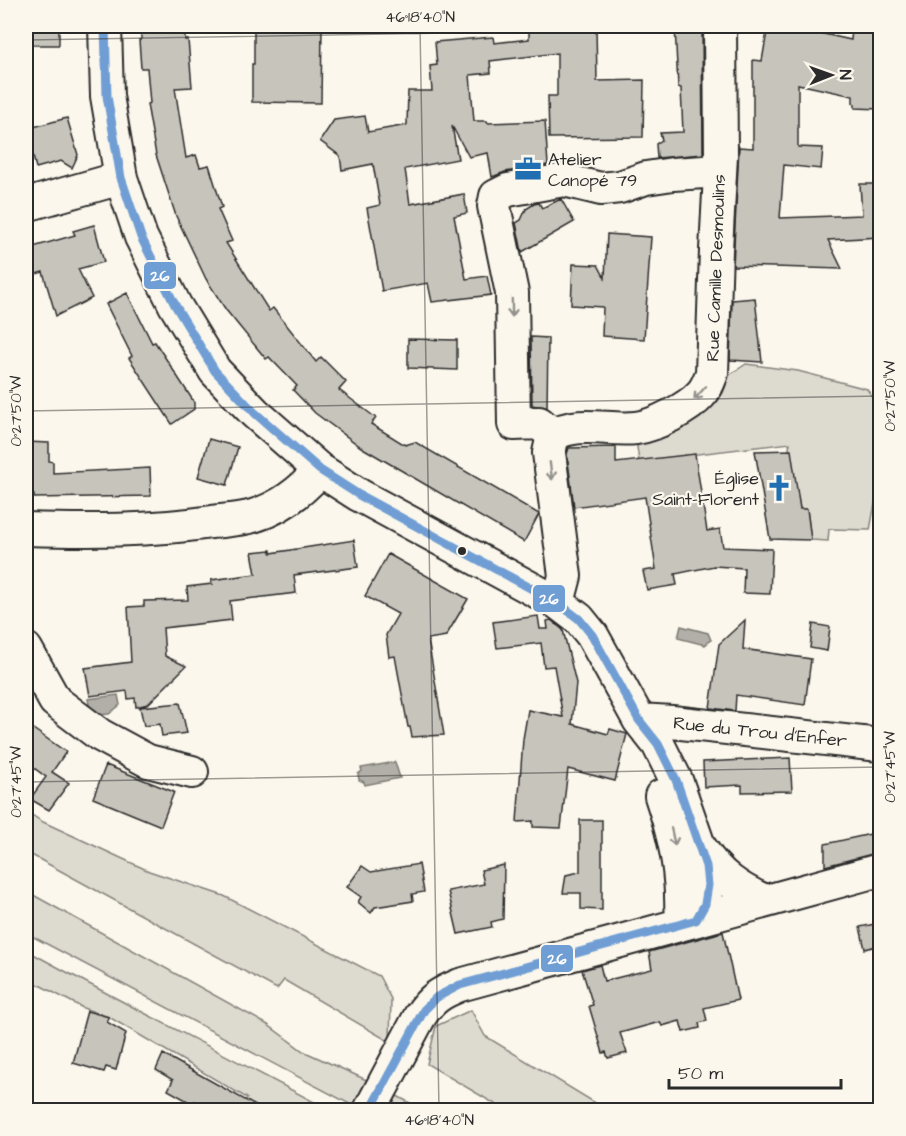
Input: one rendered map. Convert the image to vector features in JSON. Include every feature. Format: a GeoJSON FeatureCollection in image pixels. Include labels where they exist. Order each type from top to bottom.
{"type":"FeatureCollection","features":[{"type":"Feature","properties":{"kind":"street"},"geometry":{"type":"LineString","coordinates":[[105,26],[107,96],[121,178],[141,237],[175,305],[216,371],[255,413],[320,471],[359,495],[558,603],[579,619],[592,635],[639,720],[658,744],[676,780],[706,866],[708,885],[705,904],[690,921]]}},
{"type":"Feature","properties":{"kind":"street","name":"Rue Camille Desmoulins"},"geometry":{"type":"LineString","coordinates":[[553,435],[563,429],[576,427],[637,428],[683,409],[700,396],[707,386],[713,364],[720,171],[720,26]]}},
{"type":"Feature","properties":{"kind":"street"},"geometry":{"type":"LineString","coordinates":[[558,603],[565,576],[549,453],[553,435],[539,423],[514,424],[512,293],[494,207],[496,195],[508,190],[564,180],[601,189],[620,188],[646,178],[720,171]]}},
{"type":"Feature","properties":{"kind":"street"},"geometry":{"type":"LineString","coordinates":[[26,205],[121,178]]}},
{"type":"Feature","properties":{"kind":"street"},"geometry":{"type":"LineString","coordinates":[[26,529],[82,531],[172,528],[253,516],[281,504],[299,492],[320,471]]}},
{"type":"Feature","properties":{"kind":"street"},"geometry":{"type":"LineString","coordinates":[[26,649],[55,701],[100,735],[148,761],[192,772]]}},
{"type":"Feature","properties":{"kind":"street"},"geometry":{"type":"LineString","coordinates":[[639,720],[646,751],[671,828],[681,882],[680,909],[690,921]]}},
{"type":"Feature","properties":{"kind":"street","name":"Rue du Trou d'Enfer"},"geometry":{"type":"LineString","coordinates":[[639,720],[880,745]]}},
{"type":"Feature","properties":{"kind":"street"},"geometry":{"type":"LineString","coordinates":[[700,848],[711,865],[724,878],[765,901]]}},
{"type":"Feature","properties":{"kind":"street"},"geometry":{"type":"LineString","coordinates":[[370,1110],[420,1016],[441,992],[880,870]]}},
{"type":"Feature","properties":{"kind":"shaded area"},"geometry":{"type":"Polygon","coordinates":[[[746,364],[798,371],[867,389],[879,407],[875,414],[880,418],[880,498],[876,498],[870,530],[829,529],[828,541],[811,540],[807,509],[800,509],[790,443],[639,461],[637,447],[642,434],[746,364]]]}},
{"type":"Feature","properties":{"kind":"shaded area"},"geometry":{"type":"Polygon","coordinates":[[[681,626],[708,633],[711,640],[705,645],[678,638],[681,626]]]}},
{"type":"Feature","properties":{"kind":"shaded area"},"geometry":{"type":"Polygon","coordinates":[[[118,695],[120,705],[109,714],[98,715],[90,710],[88,699],[118,695]]]}},
{"type":"Feature","properties":{"kind":"shaded area"},"geometry":{"type":"Polygon","coordinates":[[[395,762],[400,778],[365,785],[359,780],[358,774],[362,771],[361,768],[395,762]]]}},
{"type":"Feature","properties":{"kind":"shaded area"},"geometry":{"type":"Polygon","coordinates":[[[26,811],[41,821],[149,871],[224,896],[379,976],[391,999],[390,1042],[284,980],[277,989],[26,852],[26,811]]]}},
{"type":"Feature","properties":{"kind":"shaded area"},"geometry":{"type":"Polygon","coordinates":[[[26,891],[268,1025],[303,1051],[373,1083],[423,1110],[361,1110],[26,933],[26,891]]]}},
{"type":"Feature","properties":{"kind":"shaded area"},"geometry":{"type":"Polygon","coordinates":[[[26,950],[329,1110],[243,1110],[247,1098],[109,1017],[83,1008],[26,978],[26,950]]]}},
{"type":"Feature","properties":{"kind":"shaded area"},"geometry":{"type":"Polygon","coordinates":[[[471,1010],[485,1036],[607,1110],[505,1110],[427,1064],[436,1026],[471,1010]]]}},
{"type":"Feature","properties":{"kind":"building"},"geometry":{"type":"Polygon","coordinates":[[[26,26],[59,26],[59,45],[26,45],[26,26]]]}},
{"type":"Feature","properties":{"kind":"building"},"geometry":{"type":"Polygon","coordinates":[[[141,26],[185,26],[192,87],[175,88],[186,158],[196,155],[200,167],[209,165],[222,207],[218,209],[232,241],[226,243],[269,311],[273,308],[316,362],[321,357],[346,382],[339,390],[376,418],[371,424],[405,445],[415,442],[539,514],[524,542],[361,447],[315,413],[293,390],[297,386],[269,357],[266,359],[226,310],[206,279],[176,216],[156,155],[147,104],[150,103],[147,68],[141,68],[139,40],[141,40],[141,26]]]}},
{"type":"Feature","properties":{"kind":"building"},"geometry":{"type":"Polygon","coordinates":[[[254,26],[322,26],[321,103],[252,102],[254,26]]]}},
{"type":"Feature","properties":{"kind":"building"},"geometry":{"type":"Polygon","coordinates":[[[529,26],[596,26],[597,81],[644,80],[643,137],[549,138],[548,96],[557,96],[557,53],[490,61],[491,73],[470,75],[474,121],[487,121],[488,123],[545,121],[548,165],[505,172],[492,177],[488,153],[469,157],[452,126],[458,159],[405,169],[410,204],[464,194],[467,213],[454,216],[466,279],[487,276],[491,295],[432,302],[428,283],[382,291],[367,208],[380,205],[373,164],[342,170],[340,156],[320,141],[334,120],[365,116],[368,132],[407,125],[408,91],[432,91],[430,66],[437,65],[435,42],[493,37],[494,43],[529,39],[529,26]]]}},
{"type":"Feature","properties":{"kind":"building"},"geometry":{"type":"Polygon","coordinates":[[[675,26],[702,26],[703,154],[657,158],[656,144],[662,140],[660,133],[683,132],[675,26]]]}},
{"type":"Feature","properties":{"kind":"building"},"geometry":{"type":"Polygon","coordinates":[[[768,26],[788,26],[851,40],[852,26],[880,26],[880,109],[855,108],[853,96],[798,84],[798,147],[823,148],[821,169],[784,165],[780,218],[862,215],[860,184],[880,184],[880,237],[828,240],[842,269],[733,266],[739,147],[753,148],[753,60],[762,61],[768,26]]]}},
{"type":"Feature","properties":{"kind":"building"},"geometry":{"type":"Polygon","coordinates":[[[67,118],[78,155],[72,168],[61,161],[36,168],[26,129],[67,118]]]}},
{"type":"Feature","properties":{"kind":"building"},"geometry":{"type":"Polygon","coordinates":[[[561,199],[574,222],[522,252],[516,223],[521,220],[526,209],[539,203],[542,208],[561,199]]]}},
{"type":"Feature","properties":{"kind":"building"},"geometry":{"type":"Polygon","coordinates":[[[94,225],[104,262],[78,269],[92,298],[56,316],[43,272],[26,277],[26,249],[75,235],[73,231],[94,225]]]}},
{"type":"Feature","properties":{"kind":"building"},"geometry":{"type":"Polygon","coordinates":[[[607,234],[651,237],[644,339],[602,336],[603,307],[571,305],[573,264],[598,265],[605,278],[607,234]]]}},
{"type":"Feature","properties":{"kind":"building"},"geometry":{"type":"Polygon","coordinates":[[[127,293],[152,343],[155,342],[194,402],[194,409],[172,424],[129,358],[132,356],[106,304],[127,293]]]}},
{"type":"Feature","properties":{"kind":"building"},"geometry":{"type":"Polygon","coordinates":[[[755,298],[762,362],[730,360],[732,300],[755,298]]]}},
{"type":"Feature","properties":{"kind":"building"},"geometry":{"type":"Polygon","coordinates":[[[531,337],[548,338],[547,408],[532,405],[531,337]]]}},
{"type":"Feature","properties":{"kind":"building"},"geometry":{"type":"Polygon","coordinates":[[[408,339],[457,340],[457,370],[408,368],[408,339]]]}},
{"type":"Feature","properties":{"kind":"building"},"geometry":{"type":"Polygon","coordinates":[[[209,439],[238,447],[227,485],[198,477],[209,439]]]}},
{"type":"Feature","properties":{"kind":"building"},"geometry":{"type":"Polygon","coordinates":[[[26,442],[49,443],[49,461],[53,462],[53,473],[150,468],[151,496],[34,498],[34,495],[26,494],[26,442]]]}},
{"type":"Feature","properties":{"kind":"building"},"geometry":{"type":"Polygon","coordinates":[[[616,447],[616,463],[695,454],[707,531],[720,529],[723,547],[772,549],[770,594],[743,593],[744,568],[714,566],[675,574],[677,585],[647,590],[643,571],[656,569],[645,497],[574,507],[567,454],[569,448],[616,447]]]}},
{"type":"Feature","properties":{"kind":"building","name":"Église Saint-Florent"},"geometry":{"type":"Polygon","coordinates":[[[791,450],[800,509],[807,509],[811,540],[770,539],[755,451],[791,450]]]}},
{"type":"Feature","properties":{"kind":"building"},"geometry":{"type":"Polygon","coordinates":[[[354,540],[358,567],[294,575],[296,593],[230,601],[232,620],[163,628],[165,656],[186,666],[148,704],[136,707],[135,698],[128,699],[127,691],[90,696],[85,668],[131,662],[128,607],[144,606],[144,601],[188,600],[187,587],[212,584],[211,580],[256,574],[252,552],[271,550],[271,553],[354,540]]]}},
{"type":"Feature","properties":{"kind":"building"},"geometry":{"type":"Polygon","coordinates":[[[388,554],[468,599],[446,636],[428,639],[444,735],[412,737],[410,727],[408,727],[395,656],[389,657],[386,635],[398,614],[365,596],[388,554]]]}},
{"type":"Feature","properties":{"kind":"building"},"geometry":{"type":"Polygon","coordinates":[[[538,616],[540,629],[548,629],[547,621],[551,620],[563,630],[576,683],[572,724],[608,734],[610,729],[627,734],[615,781],[568,769],[561,828],[533,827],[533,821],[517,822],[523,739],[528,710],[563,717],[554,666],[544,667],[541,643],[497,648],[493,622],[538,616]]]}},
{"type":"Feature","properties":{"kind":"building"},"geometry":{"type":"Polygon","coordinates":[[[745,620],[743,649],[811,659],[805,705],[736,695],[735,711],[710,708],[719,644],[745,620]]]}},
{"type":"Feature","properties":{"kind":"building"},"geometry":{"type":"Polygon","coordinates":[[[813,624],[830,627],[827,651],[810,648],[813,624]]]}},
{"type":"Feature","properties":{"kind":"building"},"geometry":{"type":"Polygon","coordinates":[[[180,703],[187,733],[162,736],[160,724],[144,726],[140,707],[180,703]]]}},
{"type":"Feature","properties":{"kind":"building"},"geometry":{"type":"Polygon","coordinates":[[[26,724],[66,752],[52,772],[69,783],[49,810],[30,799],[46,777],[26,762],[26,724]]]}},
{"type":"Feature","properties":{"kind":"building"},"geometry":{"type":"Polygon","coordinates":[[[790,758],[792,791],[742,792],[742,785],[704,787],[703,762],[790,758]]]}},
{"type":"Feature","properties":{"kind":"building"},"geometry":{"type":"Polygon","coordinates":[[[106,765],[174,792],[161,826],[93,798],[106,765]]]}},
{"type":"Feature","properties":{"kind":"building"},"geometry":{"type":"Polygon","coordinates":[[[580,820],[602,820],[602,910],[581,909],[581,893],[563,893],[566,875],[580,872],[580,820]]]}},
{"type":"Feature","properties":{"kind":"building"},"geometry":{"type":"Polygon","coordinates":[[[880,832],[880,852],[825,866],[825,844],[880,832]]]}},
{"type":"Feature","properties":{"kind":"building"},"geometry":{"type":"Polygon","coordinates":[[[419,864],[424,892],[412,894],[413,901],[375,907],[371,913],[358,902],[361,897],[347,887],[362,866],[371,872],[419,864]]]}},
{"type":"Feature","properties":{"kind":"building"},"geometry":{"type":"Polygon","coordinates":[[[504,865],[503,919],[491,922],[492,927],[458,934],[448,891],[484,884],[481,870],[504,865]]]}},
{"type":"Feature","properties":{"kind":"building"},"geometry":{"type":"Polygon","coordinates":[[[880,923],[880,945],[865,949],[860,927],[880,923]]]}},
{"type":"Feature","properties":{"kind":"building"},"geometry":{"type":"Polygon","coordinates":[[[723,932],[738,1000],[704,1008],[707,1021],[699,1023],[700,1028],[683,1032],[680,1021],[662,1026],[660,1022],[620,1033],[627,1053],[608,1058],[606,1052],[603,1053],[589,1006],[593,1005],[582,970],[600,965],[604,981],[652,969],[649,952],[723,932]]]}},
{"type":"Feature","properties":{"kind":"building"},"geometry":{"type":"Polygon","coordinates":[[[87,1011],[109,1017],[107,1022],[126,1033],[116,1070],[106,1067],[104,1072],[73,1063],[87,1011]]]}},
{"type":"Feature","properties":{"kind":"building"},"geometry":{"type":"Polygon","coordinates":[[[163,1054],[263,1110],[211,1110],[195,1101],[193,1104],[168,1090],[173,1080],[156,1070],[163,1054]]]}},
{"type":"Feature","properties":{"kind":"transit line","name":"26"},"geometry":{"type":"LineString","coordinates":[[105,26],[107,96],[121,178],[141,237],[175,305],[215,371],[255,413],[320,470],[359,495],[558,603],[579,619],[592,635],[639,720],[658,744],[676,780],[706,866],[708,885],[705,904],[696,920],[460,985],[437,997],[424,1010],[370,1110]]}},
{"type":"Feature","properties":{"kind":"place","name":"Atelier Canopé 79"},"geometry":{"type":"Point","coordinates":[528,169]}},
{"type":"Feature","properties":{"kind":"place","name":"Église Saint-Florent"},"geometry":{"type":"Point","coordinates":[779,488]}}]}
